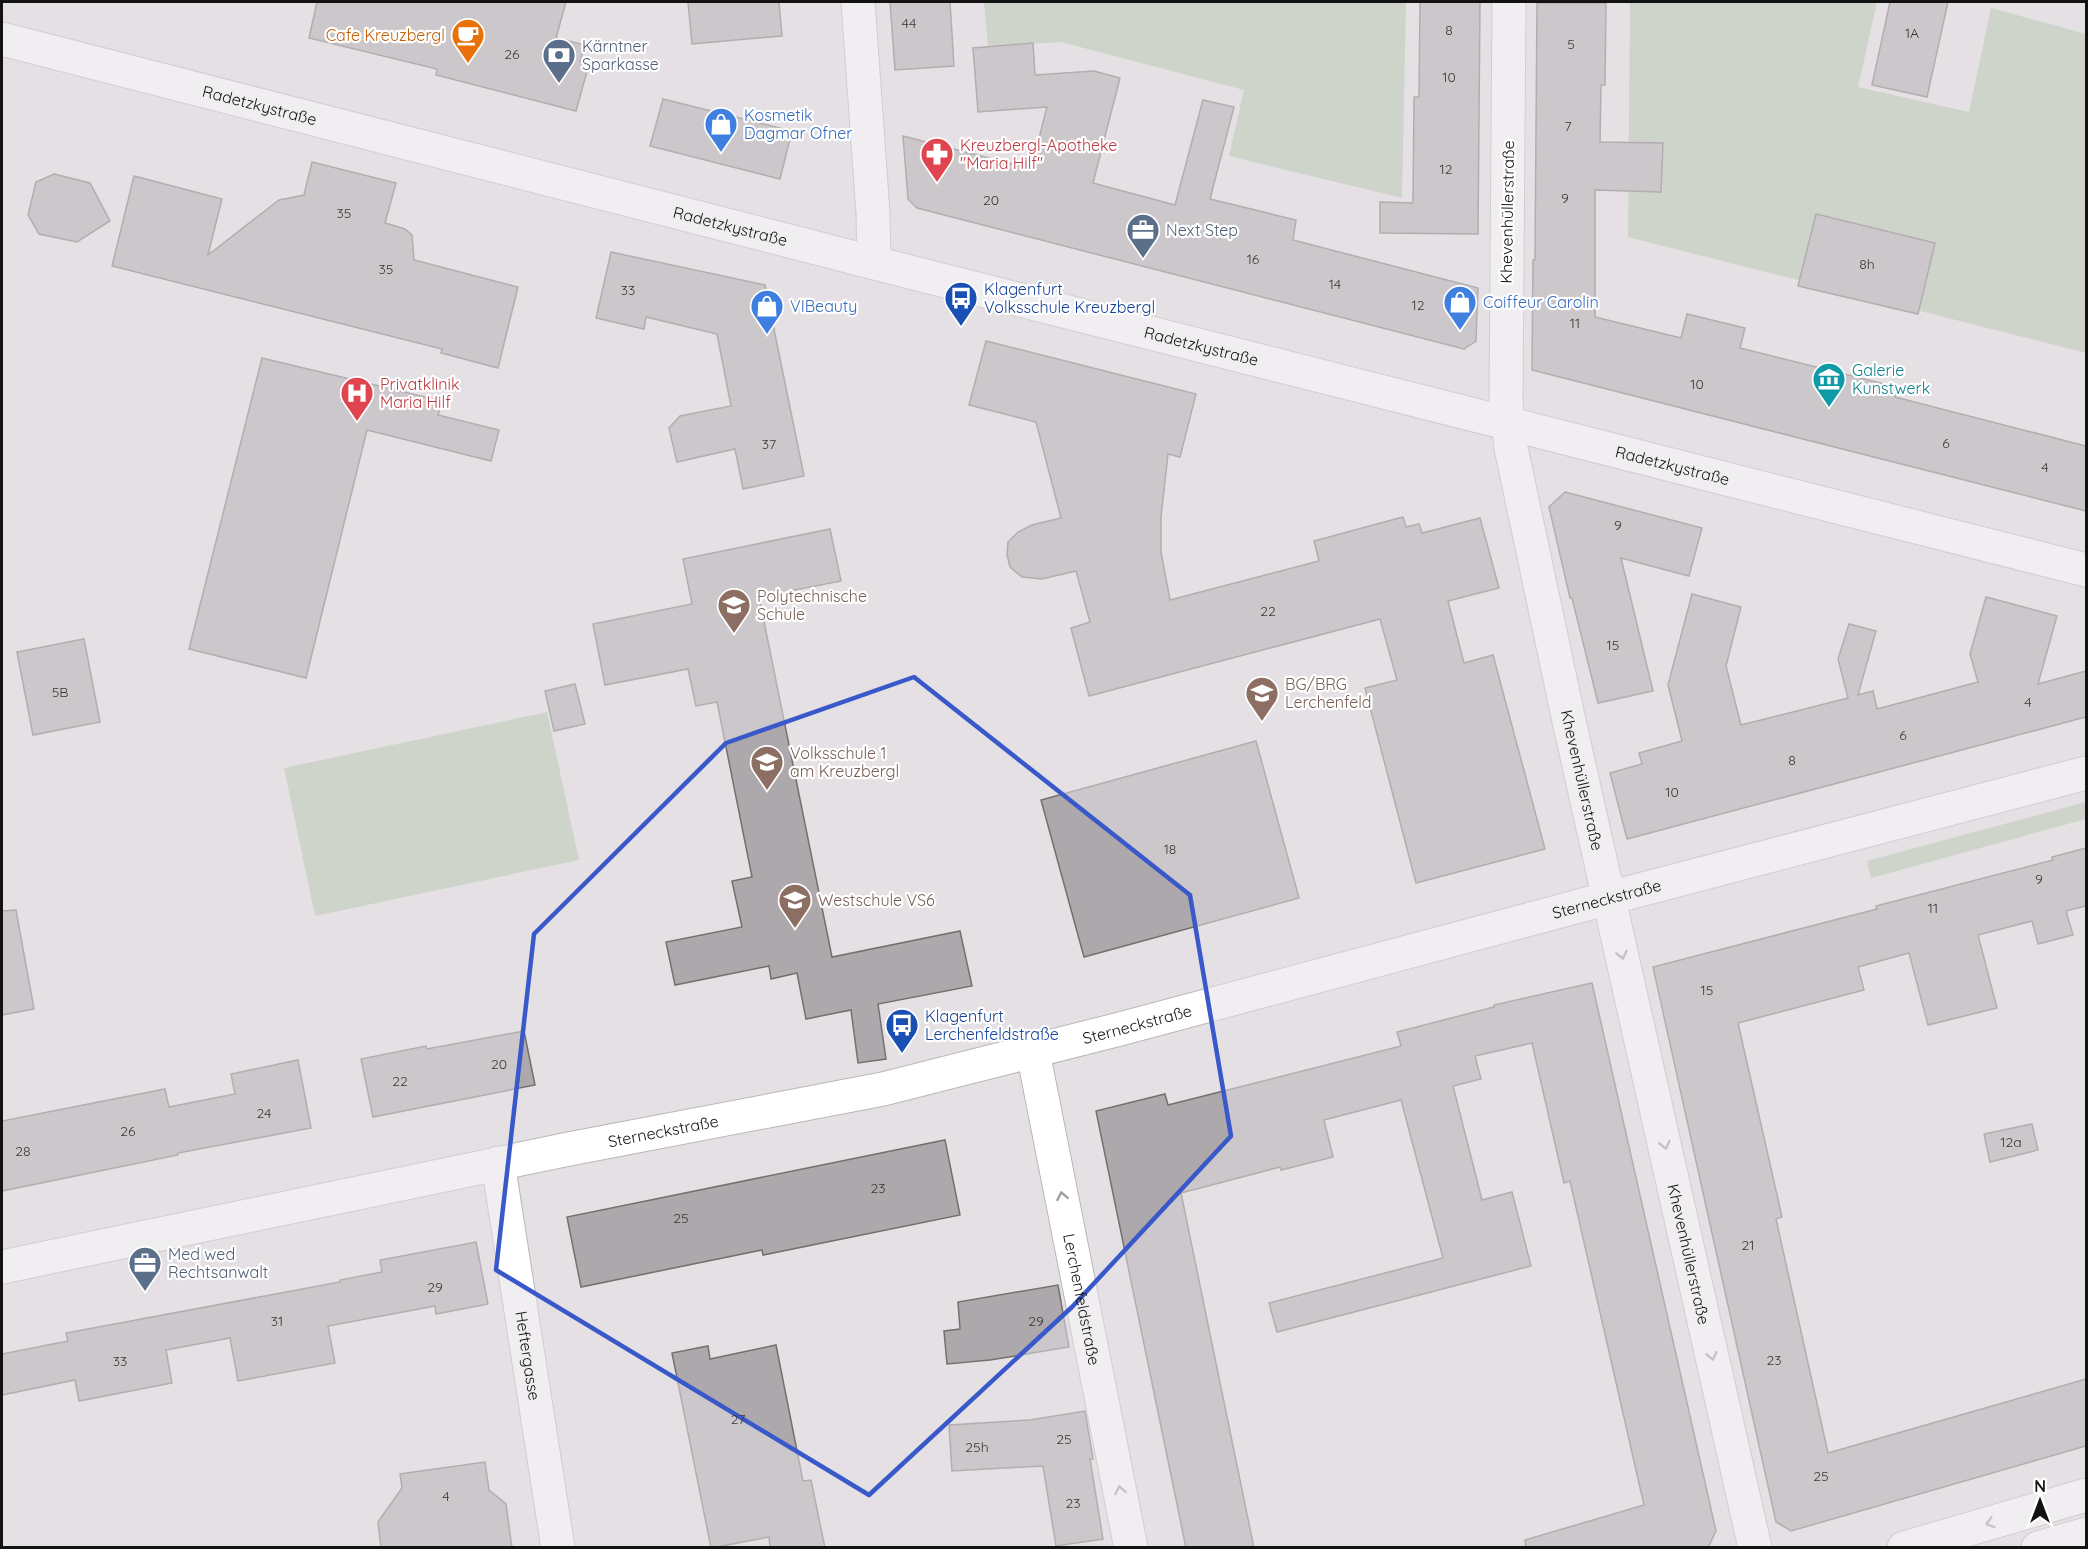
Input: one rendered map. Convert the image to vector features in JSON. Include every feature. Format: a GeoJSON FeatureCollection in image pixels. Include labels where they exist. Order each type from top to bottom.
{"type":"FeatureCollection","features":[{"type":"Feature","properties":{"kind":"street"},"geometry":{"type":"LineString","coordinates":[[858,2],[874,262]]}},
{"type":"Feature","properties":{"kind":"street","name":"Khevenhüllerstraße"},"geometry":{"type":"LineString","coordinates":[[1509,2],[1506,389],[1511,448],[1564,698],[1755,1548]]}},
{"type":"Feature","properties":{"kind":"street","name":"Radetzkystraße"},"geometry":{"type":"LineString","coordinates":[[2,39],[2086,570]]}},
{"type":"Feature","properties":{"kind":"street","name":"Sterneckstraße"},"geometry":{"type":"LineString","coordinates":[[2,1267],[680,1126],[883,1089],[1033,1052],[2086,773]]}},
{"type":"Feature","properties":{"kind":"street","name":"Lerchenfeldstraße"},"geometry":{"type":"LineString","coordinates":[[1033,1052],[1131,1548]]}},
{"type":"Feature","properties":{"kind":"street","name":"Heftergasse"},"geometry":{"type":"LineString","coordinates":[[498,1163],[558,1548]]}},
{"type":"Feature","properties":{"kind":"street"},"geometry":{"type":"LineString","coordinates":[[1904,1548],[2086,1495]]}},
{"type":"Feature","properties":{"kind":"street"},"geometry":{"type":"LineString","coordinates":[[2037,1548],[2086,1534]]}},
{"type":"Feature","properties":{"kind":"highlighted area"},"geometry":{"type":"Polygon","coordinates":[[[914,677],[1190,895],[1231,1136],[1072,1307],[869,1495],[496,1270],[534,934],[726,743],[914,677]]]}},
{"type":"Feature","properties":{"kind":"green space"},"geometry":{"type":"Polygon","coordinates":[[[984,2],[1406,2],[1402,198],[1229,156],[1244,90],[1061,42],[988,46],[984,2]]]}},
{"type":"Feature","properties":{"kind":"green space"},"geometry":{"type":"Polygon","coordinates":[[[1630,2],[1877,2],[1858,87],[1969,112],[1991,8],[2086,34],[2086,353],[1628,237],[1630,2]]]}},
{"type":"Feature","properties":{"kind":"green space"},"geometry":{"type":"Polygon","coordinates":[[[547,712],[579,860],[315,916],[284,768],[547,712]]]}},
{"type":"Feature","properties":{"kind":"green space"},"geometry":{"type":"Polygon","coordinates":[[[2086,802],[2086,819],[1871,878],[1867,861],[2086,802]]]}},
{"type":"Feature","properties":{"kind":"building"},"geometry":{"type":"Polygon","coordinates":[[[317,2],[566,2],[556,38],[585,45],[580,62],[589,64],[576,111],[436,75],[437,69],[309,38],[317,2]]]}},
{"type":"Feature","properties":{"kind":"building"},"geometry":{"type":"Polygon","coordinates":[[[688,2],[779,2],[782,36],[692,44],[688,2]]]}},
{"type":"Feature","properties":{"kind":"building"},"geometry":{"type":"Polygon","coordinates":[[[890,2],[950,2],[954,66],[895,70],[890,2]]]}},
{"type":"Feature","properties":{"kind":"building"},"geometry":{"type":"Polygon","coordinates":[[[1420,2],[1480,2],[1478,234],[1380,233],[1380,202],[1413,203],[1414,97],[1419,97],[1420,2]]]}},
{"type":"Feature","properties":{"kind":"building"},"geometry":{"type":"Polygon","coordinates":[[[1890,2],[1948,2],[1927,97],[1872,85],[1890,2]]]}},
{"type":"Feature","properties":{"kind":"building"},"geometry":{"type":"Polygon","coordinates":[[[1537,3],[1606,3],[1605,85],[1601,85],[1600,142],[1663,143],[1661,192],[1595,190],[1595,317],[1681,338],[1687,314],[1745,328],[1740,348],[1897,387],[1895,397],[2086,446],[2086,511],[1532,370],[1537,3]]]}},
{"type":"Feature","properties":{"kind":"building"},"geometry":{"type":"Polygon","coordinates":[[[1033,43],[1035,75],[1094,71],[1120,78],[1093,183],[1175,205],[1203,100],[1234,107],[1210,199],[1296,220],[1293,240],[1478,288],[1476,341],[1464,349],[917,208],[908,199],[903,136],[1031,169],[1047,107],[978,112],[973,48],[1033,43]]]}},
{"type":"Feature","properties":{"kind":"building"},"geometry":{"type":"Polygon","coordinates":[[[663,99],[792,131],[780,179],[650,146],[663,99]]]}},
{"type":"Feature","properties":{"kind":"building"},"geometry":{"type":"Polygon","coordinates":[[[312,162],[396,183],[385,223],[405,229],[412,235],[414,260],[518,287],[498,368],[441,353],[442,349],[112,266],[134,176],[222,199],[208,255],[279,200],[304,195],[312,162]]]}},
{"type":"Feature","properties":{"kind":"building"},"geometry":{"type":"Polygon","coordinates":[[[54,174],[90,183],[110,221],[77,242],[39,234],[28,215],[36,182],[54,174]]]}},
{"type":"Feature","properties":{"kind":"building"},"geometry":{"type":"Polygon","coordinates":[[[1816,214],[1935,243],[1918,314],[1798,286],[1816,214]]]}},
{"type":"Feature","properties":{"kind":"building"},"geometry":{"type":"Polygon","coordinates":[[[611,252],[765,285],[804,476],[743,489],[735,449],[677,462],[669,428],[680,416],[731,406],[717,334],[646,317],[644,329],[596,318],[611,252]]]}},
{"type":"Feature","properties":{"kind":"building"},"geometry":{"type":"Polygon","coordinates":[[[986,341],[1196,394],[1180,457],[1168,454],[1161,517],[1161,552],[1170,600],[1319,561],[1314,541],[1403,517],[1406,527],[1419,524],[1422,533],[1480,518],[1499,588],[1448,601],[1464,663],[1493,655],[1545,849],[1416,883],[1365,688],[1397,680],[1380,619],[1089,696],[1071,628],[1090,622],[1076,571],[1042,579],[1022,577],[1010,567],[1007,555],[1008,542],[1018,532],[1032,525],[1061,518],[1036,422],[969,405],[986,341]]]}},
{"type":"Feature","properties":{"kind":"building"},"geometry":{"type":"Polygon","coordinates":[[[262,358],[442,401],[438,415],[499,430],[491,461],[367,430],[306,678],[189,649],[262,358]]]}},
{"type":"Feature","properties":{"kind":"building"},"geometry":{"type":"Polygon","coordinates":[[[1565,492],[1702,528],[1689,576],[1621,558],[1653,691],[1598,703],[1549,507],[1565,492]]]}},
{"type":"Feature","properties":{"kind":"building","name":"Volksschule 1 am Kreuzbergl"},"geometry":{"type":"Polygon","coordinates":[[[830,529],[841,581],[759,597],[832,957],[960,931],[972,986],[878,1004],[886,1059],[858,1063],[851,1010],[806,1019],[797,973],[771,979],[769,966],[675,985],[666,942],[742,927],[732,881],[752,877],[717,702],[696,706],[688,669],[605,685],[593,624],[692,604],[683,559],[830,529]]]}},
{"type":"Feature","properties":{"kind":"building"},"geometry":{"type":"Polygon","coordinates":[[[1692,594],[1741,607],[1726,666],[1741,725],[1848,698],[1838,659],[1849,624],[1876,631],[1858,695],[1873,691],[1877,709],[1978,682],[1970,654],[1986,597],[2057,616],[2038,684],[2086,671],[2086,717],[1627,839],[1610,773],[1642,764],[1639,753],[1682,741],[1668,685],[1692,594]]]}},
{"type":"Feature","properties":{"kind":"building"},"geometry":{"type":"Polygon","coordinates":[[[84,639],[100,722],[33,735],[17,652],[84,639]]]}},
{"type":"Feature","properties":{"kind":"building"},"geometry":{"type":"Polygon","coordinates":[[[575,684],[585,724],[554,731],[545,691],[575,684]]]}},
{"type":"Feature","properties":{"kind":"building"},"geometry":{"type":"Polygon","coordinates":[[[1256,741],[1299,898],[1084,957],[1041,800],[1256,741]]]}},
{"type":"Feature","properties":{"kind":"building"},"geometry":{"type":"Polygon","coordinates":[[[2086,848],[2086,906],[2066,911],[2073,935],[2038,944],[2032,921],[1978,935],[1997,1008],[1928,1025],[1909,953],[1858,967],[1864,990],[1738,1023],[1782,1217],[1776,1219],[1828,1453],[2086,1379],[2086,1446],[1791,1531],[1776,1522],[1653,967],[1877,909],[1876,906],[2053,860],[2052,857],[2086,848]]]}},
{"type":"Feature","properties":{"kind":"building"},"geometry":{"type":"Polygon","coordinates":[[[16,910],[34,1009],[2,1015],[2,911],[16,910]]]}},
{"type":"Feature","properties":{"kind":"building"},"geometry":{"type":"Polygon","coordinates":[[[1592,983],[1716,1531],[1708,1548],[1526,1548],[1525,1540],[1644,1505],[1570,1181],[1564,1183],[1532,1043],[1475,1056],[1481,1079],[1453,1086],[1482,1200],[1512,1192],[1531,1266],[1277,1332],[1269,1303],[1443,1258],[1401,1100],[1324,1120],[1333,1157],[1281,1170],[1280,1167],[1181,1193],[1254,1548],[1186,1548],[1096,1111],[1165,1094],[1168,1105],[1401,1046],[1397,1032],[1494,1007],[1494,1005],[1592,983]]]}},
{"type":"Feature","properties":{"kind":"building"},"geometry":{"type":"Polygon","coordinates":[[[524,1031],[535,1085],[373,1117],[361,1059],[426,1046],[427,1049],[524,1031]]]}},
{"type":"Feature","properties":{"kind":"building"},"geometry":{"type":"Polygon","coordinates":[[[298,1060],[311,1128],[178,1153],[178,1155],[2,1191],[2,1121],[165,1089],[169,1107],[235,1094],[231,1074],[298,1060]]]}},
{"type":"Feature","properties":{"kind":"building"},"geometry":{"type":"Polygon","coordinates":[[[2032,1124],[2038,1150],[1990,1162],[1984,1134],[2032,1124]]]}},
{"type":"Feature","properties":{"kind":"building"},"geometry":{"type":"Polygon","coordinates":[[[945,1140],[960,1215],[763,1255],[762,1250],[581,1287],[567,1217],[945,1140]]]}},
{"type":"Feature","properties":{"kind":"building"},"geometry":{"type":"Polygon","coordinates":[[[476,1242],[488,1304],[436,1314],[435,1306],[328,1326],[335,1363],[238,1381],[230,1338],[166,1350],[172,1383],[79,1401],[75,1380],[2,1395],[2,1354],[68,1341],[66,1333],[340,1282],[340,1280],[382,1272],[380,1260],[476,1242]]]}},
{"type":"Feature","properties":{"kind":"building"},"geometry":{"type":"Polygon","coordinates":[[[1058,1285],[1069,1347],[990,1360],[947,1364],[944,1331],[960,1329],[958,1302],[1058,1285]]]}},
{"type":"Feature","properties":{"kind":"building"},"geometry":{"type":"Polygon","coordinates":[[[776,1345],[803,1481],[811,1480],[825,1548],[770,1548],[769,1537],[711,1548],[672,1353],[708,1346],[710,1359],[776,1345]]]}},
{"type":"Feature","properties":{"kind":"building"},"geometry":{"type":"Polygon","coordinates":[[[1085,1411],[1103,1539],[1056,1546],[1043,1466],[952,1471],[949,1425],[1030,1420],[1085,1411]]]}},
{"type":"Feature","properties":{"kind":"building"},"geometry":{"type":"Polygon","coordinates":[[[485,1462],[489,1490],[506,1504],[512,1548],[381,1548],[378,1522],[402,1488],[400,1474],[485,1462]]]}},
{"type":"Feature","properties":{"kind":"place","name":"Cafe Kreuzbergl"},"geometry":{"type":"Point","coordinates":[468,64]}},
{"type":"Feature","properties":{"kind":"place","name":"Kärntner Sparkasse"},"geometry":{"type":"Point","coordinates":[559,84]}},
{"type":"Feature","properties":{"kind":"place","name":"Kosmetik Dagmar Ofner"},"geometry":{"type":"Point","coordinates":[721,153]}},
{"type":"Feature","properties":{"kind":"place","name":"Kreuzbergl-Apotheke \"Maria Hilf\""},"geometry":{"type":"Point","coordinates":[937,183]}},
{"type":"Feature","properties":{"kind":"place","name":"Next Step"},"geometry":{"type":"Point","coordinates":[1143,259]}},
{"type":"Feature","properties":{"kind":"place","name":"Klagenfurt Volksschule Kreuzbergl"},"geometry":{"type":"Point","coordinates":[961,327]}},
{"type":"Feature","properties":{"kind":"place","name":"Coiffeur Carolin"},"geometry":{"type":"Point","coordinates":[1460,331]}},
{"type":"Feature","properties":{"kind":"place","name":"VIBeauty"},"geometry":{"type":"Point","coordinates":[767,335]}},
{"type":"Feature","properties":{"kind":"place","name":"Galerie Kunstwerk"},"geometry":{"type":"Point","coordinates":[1829,408]}},
{"type":"Feature","properties":{"kind":"place","name":"Privatklinik Maria Hilf"},"geometry":{"type":"Point","coordinates":[357,422]}},
{"type":"Feature","properties":{"kind":"place","name":"Polytechnische Schule"},"geometry":{"type":"Point","coordinates":[734,634]}},
{"type":"Feature","properties":{"kind":"place","name":"BG/BRG Lerchenfeld"},"geometry":{"type":"Point","coordinates":[1262,722]}},
{"type":"Feature","properties":{"kind":"place","name":"Volksschule 1 am Kreuzbergl"},"geometry":{"type":"Point","coordinates":[767,791]}},
{"type":"Feature","properties":{"kind":"place","name":"Westschule VS6"},"geometry":{"type":"Point","coordinates":[795,929]}},
{"type":"Feature","properties":{"kind":"place","name":"Klagenfurt Lerchenfeldstraße"},"geometry":{"type":"Point","coordinates":[902,1054]}},
{"type":"Feature","properties":{"kind":"place","name":"Med wed Rechtsanwalt"},"geometry":{"type":"Point","coordinates":[145,1292]}}]}
